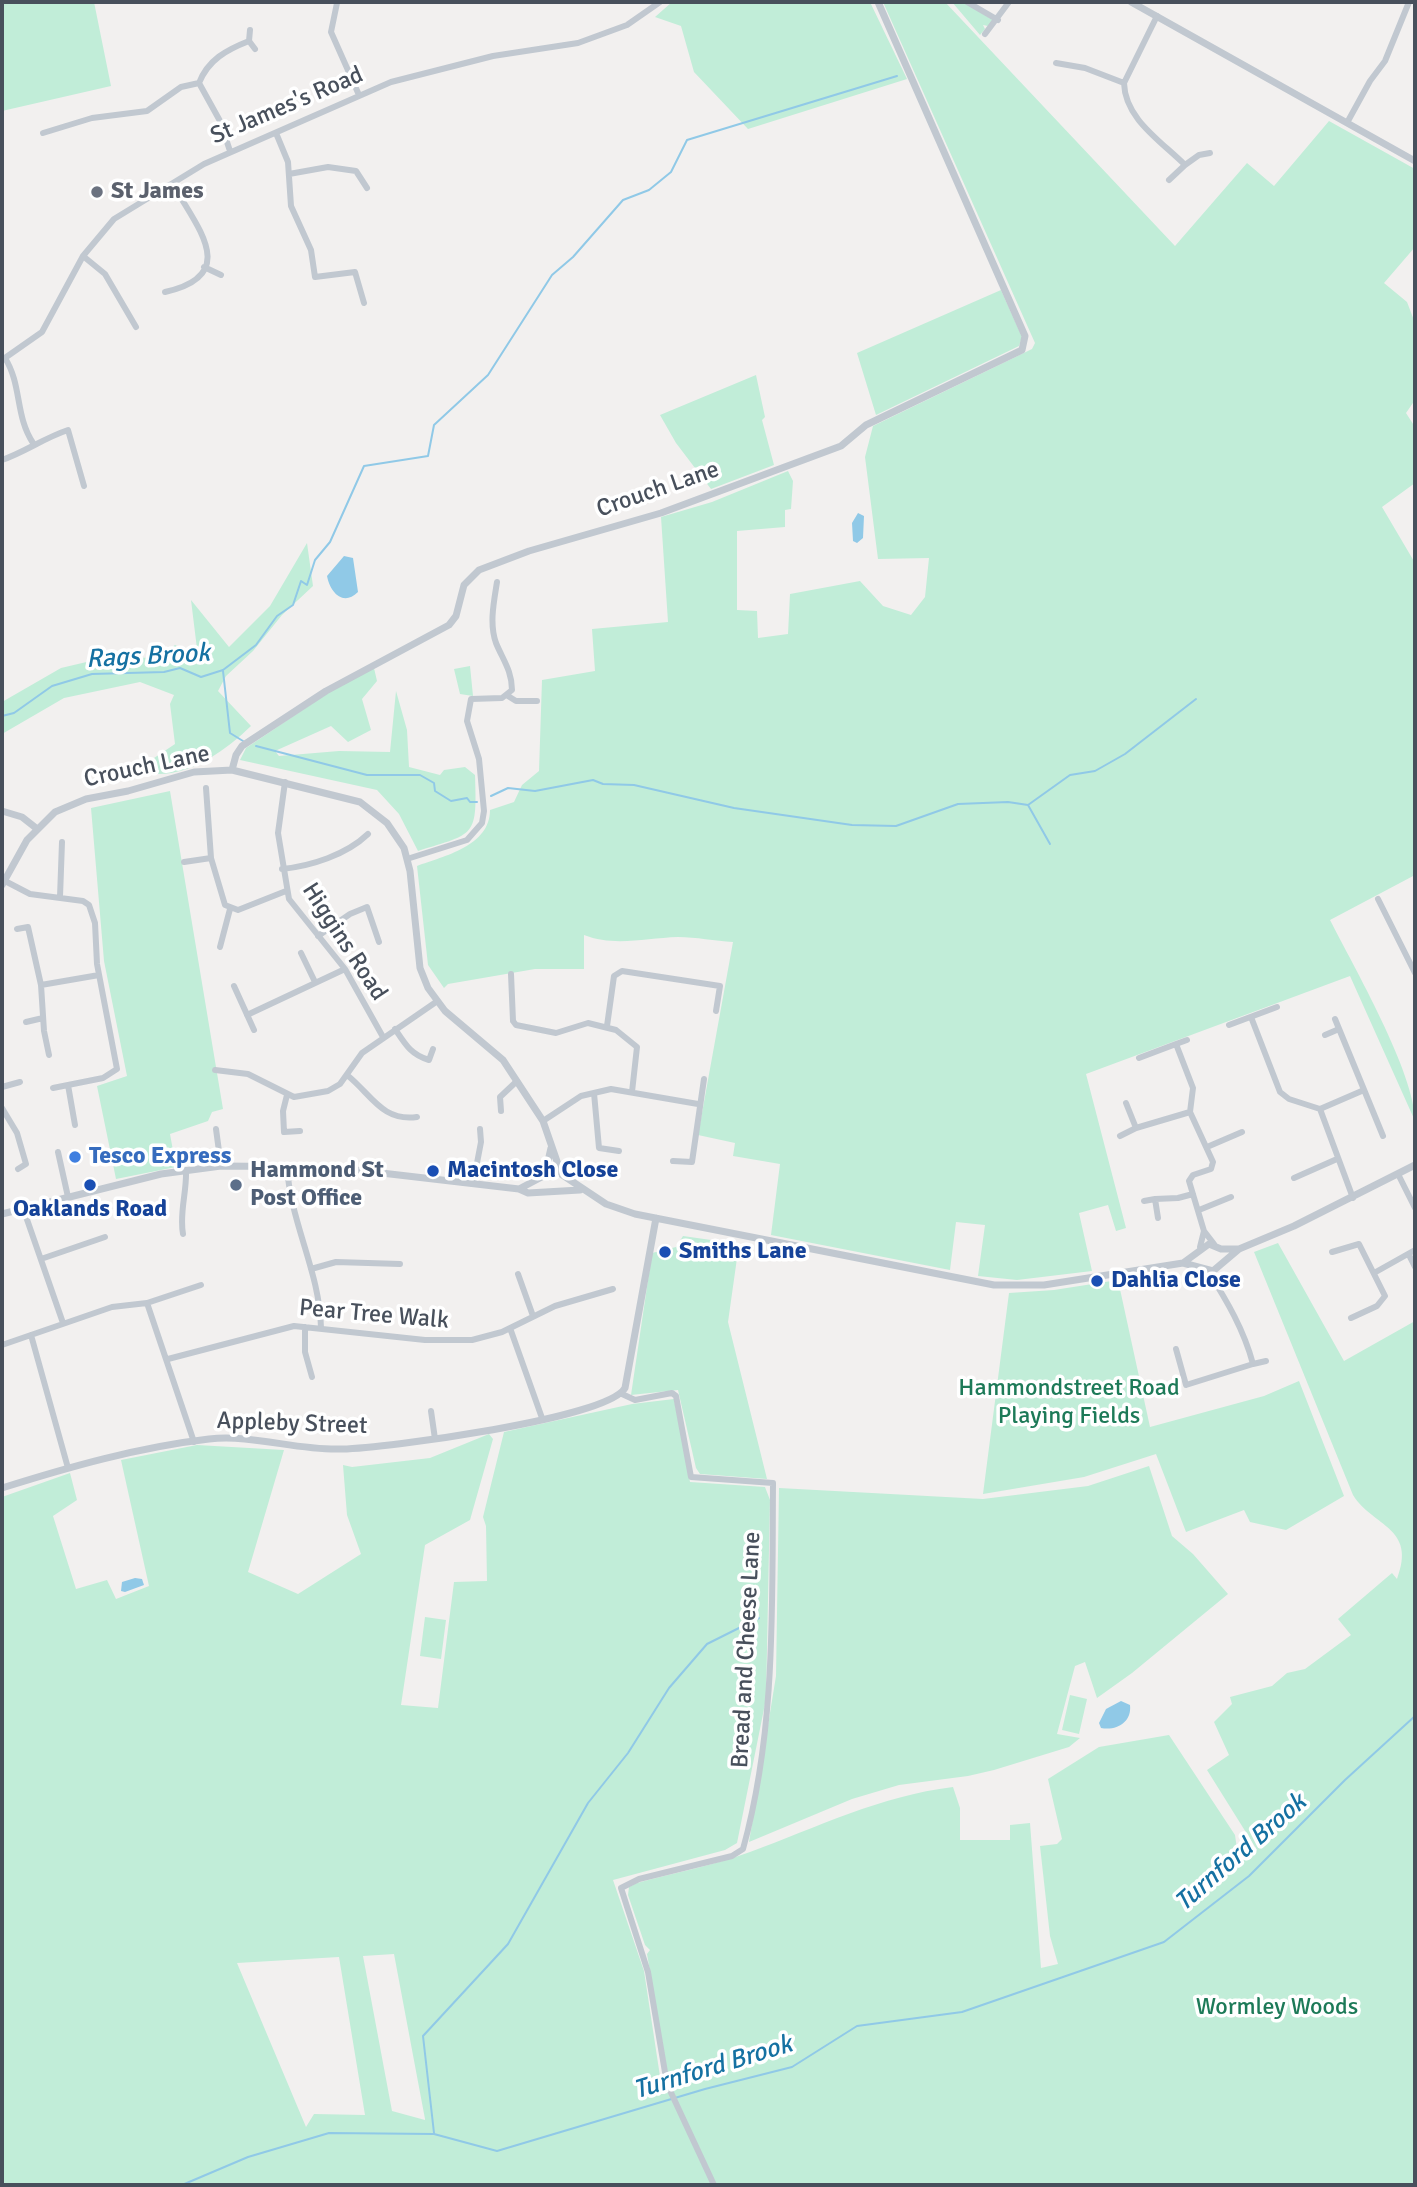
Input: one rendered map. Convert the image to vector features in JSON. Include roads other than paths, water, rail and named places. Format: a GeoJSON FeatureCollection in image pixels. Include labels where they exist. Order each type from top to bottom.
{"type":"FeatureCollection","features":[{"type":"Feature","properties":{"kind":"street","name":"St James's Road"},"geometry":{"type":"LineString","coordinates":[[4,359],[42,332],[83,256],[104,228],[124,210],[230,151],[402,79],[493,57],[578,43],[627,25],[660,2]]}},
{"type":"Feature","properties":{"kind":"street","name":"Crouch Lane"},"geometry":{"type":"LineString","coordinates":[[36,828],[55,812],[76,802],[128,791],[194,772],[232,770],[242,746],[304,705],[452,623],[464,585],[480,570],[529,551],[661,513],[841,446],[866,425],[1022,350],[1025,336],[878,2]]}},
{"type":"Feature","properties":{"kind":"street"},"geometry":{"type":"LineString","coordinates":[[967,2],[998,20]]}},
{"type":"Feature","properties":{"kind":"street"},"geometry":{"type":"LineString","coordinates":[[985,34],[1009,2]]}},
{"type":"Feature","properties":{"kind":"street"},"geometry":{"type":"LineString","coordinates":[[1131,2],[1348,121],[1415,161]]}},
{"type":"Feature","properties":{"kind":"street"},"geometry":{"type":"LineString","coordinates":[[1146,2],[1149,12]]}},
{"type":"Feature","properties":{"kind":"street"},"geometry":{"type":"LineString","coordinates":[[1348,121],[1388,55],[1409,2]]}},
{"type":"Feature","properties":{"kind":"street"},"geometry":{"type":"LineString","coordinates":[[337,3],[331,32],[359,95]]}},
{"type":"Feature","properties":{"kind":"street"},"geometry":{"type":"LineString","coordinates":[[1157,16],[1124,83],[1124,96],[1131,112],[1185,165]]}},
{"type":"Feature","properties":{"kind":"street"},"geometry":{"type":"LineString","coordinates":[[248,41],[250,30]]}},
{"type":"Feature","properties":{"kind":"street"},"geometry":{"type":"LineString","coordinates":[[248,41],[255,49]]}},
{"type":"Feature","properties":{"kind":"street"},"geometry":{"type":"LineString","coordinates":[[199,83],[213,60],[248,41]]}},
{"type":"Feature","properties":{"kind":"street"},"geometry":{"type":"LineString","coordinates":[[1056,63],[1085,68],[1124,83]]}},
{"type":"Feature","properties":{"kind":"street"},"geometry":{"type":"LineString","coordinates":[[43,133],[92,118],[148,111],[181,87],[199,83]]}},
{"type":"Feature","properties":{"kind":"street"},"geometry":{"type":"LineString","coordinates":[[199,83],[220,121],[230,151]]}},
{"type":"Feature","properties":{"kind":"street"},"geometry":{"type":"LineString","coordinates":[[276,133],[286,156],[291,206],[311,250],[315,277],[355,272],[364,267]]}},
{"type":"Feature","properties":{"kind":"street"},"geometry":{"type":"LineString","coordinates":[[1169,180],[1199,155],[1210,153]]}},
{"type":"Feature","properties":{"kind":"street"},"geometry":{"type":"LineString","coordinates":[[289,174],[335,166],[356,171],[367,188]]}},
{"type":"Feature","properties":{"kind":"street"},"geometry":{"type":"LineString","coordinates":[[164,292],[191,283],[204,267],[207,251],[205,236],[173,184]]}},
{"type":"Feature","properties":{"kind":"street"},"geometry":{"type":"LineString","coordinates":[[83,256],[105,274],[136,327]]}},
{"type":"Feature","properties":{"kind":"street"},"geometry":{"type":"LineString","coordinates":[[204,267],[221,275]]}},
{"type":"Feature","properties":{"kind":"street"},"geometry":{"type":"LineString","coordinates":[[355,272],[364,303]]}},
{"type":"Feature","properties":{"kind":"street"},"geometry":{"type":"LineString","coordinates":[[4,359],[18,381],[20,413],[33,443]]}},
{"type":"Feature","properties":{"kind":"street"},"geometry":{"type":"LineString","coordinates":[[2,460],[19,454],[33,443],[68,430],[84,486]]}},
{"type":"Feature","properties":{"kind":"street"},"geometry":{"type":"LineString","coordinates":[[497,582],[494,630],[510,670],[512,686],[508,695]]}},
{"type":"Feature","properties":{"kind":"street"},"geometry":{"type":"LineString","coordinates":[[407,859],[467,840],[482,823],[484,811],[480,759],[467,721],[471,699],[508,695],[519,701],[537,701]]}},
{"type":"Feature","properties":{"kind":"street"},"geometry":{"type":"LineString","coordinates":[[232,770],[352,799],[368,807],[392,829],[407,859],[420,968],[436,1002],[503,1060],[517,1080],[543,1121],[563,1174],[565,1183],[562,1190]]}},
{"type":"Feature","properties":{"kind":"street","name":"Higgins Road"},"geometry":{"type":"LineString","coordinates":[[285,782],[278,833],[286,891],[293,908],[345,969],[383,1037]]}},
{"type":"Feature","properties":{"kind":"street"},"geometry":{"type":"LineString","coordinates":[[206,788],[211,858],[222,900],[230,909],[240,909],[286,891]]}},
{"type":"Feature","properties":{"kind":"street"},"geometry":{"type":"LineString","coordinates":[[2,811],[22,817],[36,828],[4,883],[30,894],[83,901],[89,905],[95,923],[99,975],[117,1069],[103,1078],[53,1088]]}},
{"type":"Feature","properties":{"kind":"street"},"geometry":{"type":"LineString","coordinates":[[282,869],[310,865],[343,851],[368,834]]}},
{"type":"Feature","properties":{"kind":"street"},"geometry":{"type":"LineString","coordinates":[[60,897],[62,842]]}},
{"type":"Feature","properties":{"kind":"street"},"geometry":{"type":"LineString","coordinates":[[184,862],[211,858]]}},
{"type":"Feature","properties":{"kind":"street"},"geometry":{"type":"LineString","coordinates":[[89,905],[95,899]]}},
{"type":"Feature","properties":{"kind":"street"},"geometry":{"type":"LineString","coordinates":[[1378,899],[1415,973]]}},
{"type":"Feature","properties":{"kind":"street"},"geometry":{"type":"LineString","coordinates":[[318,936],[363,908],[369,911],[379,942]]}},
{"type":"Feature","properties":{"kind":"street"},"geometry":{"type":"LineString","coordinates":[[220,947],[230,909]]}},
{"type":"Feature","properties":{"kind":"street"},"geometry":{"type":"LineString","coordinates":[[17,929],[28,927],[41,985],[49,1055]]}},
{"type":"Feature","properties":{"kind":"street"},"geometry":{"type":"LineString","coordinates":[[1407,956],[1415,952]]}},
{"type":"Feature","properties":{"kind":"street"},"geometry":{"type":"LineString","coordinates":[[301,953],[315,982]]}},
{"type":"Feature","properties":{"kind":"street"},"geometry":{"type":"LineString","coordinates":[[247,1015],[345,969]]}},
{"type":"Feature","properties":{"kind":"street"},"geometry":{"type":"LineString","coordinates":[[607,1026],[614,976],[622,971],[720,986],[716,1011]]}},
{"type":"Feature","properties":{"kind":"street"},"geometry":{"type":"LineString","coordinates":[[511,974],[513,1021],[516,1025],[556,1033],[584,1024],[607,1026],[637,1047],[632,1092]]}},
{"type":"Feature","properties":{"kind":"street"},"geometry":{"type":"LineString","coordinates":[[41,985],[99,975]]}},
{"type":"Feature","properties":{"kind":"street"},"geometry":{"type":"LineString","coordinates":[[234,986],[254,1030]]}},
{"type":"Feature","properties":{"kind":"street"},"geometry":{"type":"LineString","coordinates":[[215,1070],[248,1074],[287,1096],[305,1097],[328,1091],[340,1084],[357,1057],[436,1002]]}},
{"type":"Feature","properties":{"kind":"street"},"geometry":{"type":"LineString","coordinates":[[1229,1025],[1277,1007]]}},
{"type":"Feature","properties":{"kind":"street"},"geometry":{"type":"LineString","coordinates":[[1251,1017],[1280,1091],[1289,1099],[1320,1109],[1364,1090]]}},
{"type":"Feature","properties":{"kind":"street"},"geometry":{"type":"LineString","coordinates":[[26,1022],[43,1018]]}},
{"type":"Feature","properties":{"kind":"street"},"geometry":{"type":"LineString","coordinates":[[1335,1019],[1383,1136]]}},
{"type":"Feature","properties":{"kind":"street"},"geometry":{"type":"LineString","coordinates":[[395,1029],[411,1052],[418,1057],[429,1059],[433,1049]]}},
{"type":"Feature","properties":{"kind":"street"},"geometry":{"type":"LineString","coordinates":[[1325,1035],[1339,1029]]}},
{"type":"Feature","properties":{"kind":"street"},"geometry":{"type":"LineString","coordinates":[[1139,1058],[1187,1040]]}},
{"type":"Feature","properties":{"kind":"street"},"geometry":{"type":"LineString","coordinates":[[1176,1044],[1193,1088],[1191,1112],[1213,1166],[1190,1178],[1193,1194],[1205,1231],[1214,1244],[1221,1249],[1239,1250]]}},
{"type":"Feature","properties":{"kind":"street"},"geometry":{"type":"LineString","coordinates":[[347,1075],[385,1112],[400,1118],[417,1117]]}},
{"type":"Feature","properties":{"kind":"street"},"geometry":{"type":"LineString","coordinates":[[673,1161],[692,1162],[698,1104],[704,1079]]}},
{"type":"Feature","properties":{"kind":"street"},"geometry":{"type":"LineString","coordinates":[[500,1111],[500,1097],[517,1080]]}},
{"type":"Feature","properties":{"kind":"street"},"geometry":{"type":"LineString","coordinates":[[2,1087],[19,1082]]}},
{"type":"Feature","properties":{"kind":"street"},"geometry":{"type":"LineString","coordinates":[[68,1085],[75,1125]]}},
{"type":"Feature","properties":{"kind":"street"},"geometry":{"type":"LineString","coordinates":[[543,1121],[577,1099],[611,1089],[698,1104]]}},
{"type":"Feature","properties":{"kind":"street"},"geometry":{"type":"LineString","coordinates":[[594,1093],[599,1148],[619,1151]]}},
{"type":"Feature","properties":{"kind":"street"},"geometry":{"type":"LineString","coordinates":[[287,1096],[283,1111],[284,1132],[300,1131]]}},
{"type":"Feature","properties":{"kind":"street"},"geometry":{"type":"LineString","coordinates":[[1126,1104],[1136,1128]]}},
{"type":"Feature","properties":{"kind":"street"},"geometry":{"type":"LineString","coordinates":[[2,1108],[22,1149],[26,1164],[18,1169]]}},
{"type":"Feature","properties":{"kind":"street"},"geometry":{"type":"LineString","coordinates":[[1320,1109],[1353,1198]]}},
{"type":"Feature","properties":{"kind":"street"},"geometry":{"type":"LineString","coordinates":[[1120,1136],[1136,1128],[1191,1112]]}},
{"type":"Feature","properties":{"kind":"street"},"geometry":{"type":"LineString","coordinates":[[215,1129],[221,1166]]}},
{"type":"Feature","properties":{"kind":"street"},"geometry":{"type":"LineString","coordinates":[[473,1184],[481,1142],[480,1129]]}},
{"type":"Feature","properties":{"kind":"street"},"geometry":{"type":"LineString","coordinates":[[1207,1147],[1242,1132]]}},
{"type":"Feature","properties":{"kind":"street"},"geometry":{"type":"LineString","coordinates":[[550,1193],[542,1185],[551,1148]]}},
{"type":"Feature","properties":{"kind":"street"},"geometry":{"type":"LineString","coordinates":[[58,1152],[68,1197]]}},
{"type":"Feature","properties":{"kind":"street"},"geometry":{"type":"LineString","coordinates":[[1294,1178],[1337,1158]]}},
{"type":"Feature","properties":{"kind":"street"},"geometry":{"type":"LineString","coordinates":[[2,1214],[186,1170],[221,1166],[330,1167],[519,1189],[528,1193],[580,1189]]}},
{"type":"Feature","properties":{"kind":"street"},"geometry":{"type":"LineString","coordinates":[[287,1166],[289,1198],[320,1298],[321,1328]]}},
{"type":"Feature","properties":{"kind":"street"},"geometry":{"type":"LineString","coordinates":[[1208,1271],[1239,1250],[1353,1198],[1415,1166]]}},
{"type":"Feature","properties":{"kind":"street"},"geometry":{"type":"LineString","coordinates":[[183,1234],[181,1214],[186,1197],[186,1170]]}},
{"type":"Feature","properties":{"kind":"street"},"geometry":{"type":"LineString","coordinates":[[519,1189],[551,1170],[563,1174],[580,1189],[618,1208],[656,1218],[994,1285],[1044,1285],[1183,1263],[1199,1266],[1208,1271],[1221,1297],[1241,1325],[1253,1364]]}},
{"type":"Feature","properties":{"kind":"street"},"geometry":{"type":"LineString","coordinates":[[1398,1174],[1415,1208]]}},
{"type":"Feature","properties":{"kind":"street"},"geometry":{"type":"LineString","coordinates":[[1144,1201],[1181,1198],[1193,1194]]}},
{"type":"Feature","properties":{"kind":"street"},"geometry":{"type":"LineString","coordinates":[[1199,1210],[1231,1198]]}},
{"type":"Feature","properties":{"kind":"street"},"geometry":{"type":"LineString","coordinates":[[1155,1199],[1158,1218]]}},
{"type":"Feature","properties":{"kind":"street"},"geometry":{"type":"LineString","coordinates":[[23,1208],[63,1323]]}},
{"type":"Feature","properties":{"kind":"street"},"geometry":{"type":"LineString","coordinates":[[622,1394],[656,1218]]}},
{"type":"Feature","properties":{"kind":"street"},"geometry":{"type":"LineString","coordinates":[[1199,1266],[1199,1250],[1205,1231]]}},
{"type":"Feature","properties":{"kind":"street"},"geometry":{"type":"LineString","coordinates":[[1332,1252],[1359,1244],[1365,1236]]}},
{"type":"Feature","properties":{"kind":"street"},"geometry":{"type":"LineString","coordinates":[[41,1259],[105,1237]]}},
{"type":"Feature","properties":{"kind":"street"},"geometry":{"type":"LineString","coordinates":[[1183,1263],[1199,1250],[1214,1244]]}},
{"type":"Feature","properties":{"kind":"street"},"geometry":{"type":"LineString","coordinates":[[1351,1318],[1384,1299],[1359,1244]]}},
{"type":"Feature","properties":{"kind":"street"},"geometry":{"type":"LineString","coordinates":[[1217,1286],[1222,1264],[1221,1249]]}},
{"type":"Feature","properties":{"kind":"street"},"geometry":{"type":"LineString","coordinates":[[1374,1273],[1412,1253],[1415,1267]]}},
{"type":"Feature","properties":{"kind":"street"},"geometry":{"type":"LineString","coordinates":[[311,1269],[336,1262],[400,1264]]}},
{"type":"Feature","properties":{"kind":"street"},"geometry":{"type":"LineString","coordinates":[[518,1274],[533,1316]]}},
{"type":"Feature","properties":{"kind":"street"},"geometry":{"type":"LineString","coordinates":[[3,1344],[112,1307],[147,1303],[201,1285]]}},
{"type":"Feature","properties":{"kind":"street","name":"Pear Tree Walk"},"geometry":{"type":"LineString","coordinates":[[168,1359],[284,1327],[458,1341],[480,1338],[510,1328],[533,1316],[613,1289]]}},
{"type":"Feature","properties":{"kind":"street"},"geometry":{"type":"LineString","coordinates":[[147,1303],[194,1441]]}},
{"type":"Feature","properties":{"kind":"street"},"geometry":{"type":"LineString","coordinates":[[305,1327],[305,1352],[313,1377]]}},
{"type":"Feature","properties":{"kind":"street"},"geometry":{"type":"LineString","coordinates":[[510,1328],[542,1418]]}},
{"type":"Feature","properties":{"kind":"street"},"geometry":{"type":"LineString","coordinates":[[31,1335],[68,1468]]}},
{"type":"Feature","properties":{"kind":"street"},"geometry":{"type":"LineString","coordinates":[[1176,1349],[1182,1386],[1266,1361]]}},
{"type":"Feature","properties":{"kind":"street","name":"Appleby Street"},"geometry":{"type":"LineString","coordinates":[[2,1488],[68,1468],[194,1441],[234,1439],[342,1449],[435,1438],[542,1418],[610,1401],[622,1394]]}},
{"type":"Feature","properties":{"kind":"street","name":"Bread and Cheese Lane"},"geometry":{"type":"LineString","coordinates":[[622,1394],[635,1400],[671,1394],[676,1396],[691,1477],[773,1483],[772,1616],[764,1751],[755,1806],[743,1849],[732,1856],[639,1879],[621,1888],[648,1972],[672,2098],[714,2185]]}},
{"type":"Feature","properties":{"kind":"street"},"geometry":{"type":"LineString","coordinates":[[431,1411],[435,1438]]}},
{"type":"Feature","properties":{"kind":"water"},"geometry":{"type":"Polygon","coordinates":[[[858,513],[864,516],[863,538],[857,543],[853,541],[852,523],[858,513]]]}},
{"type":"Feature","properties":{"kind":"water"},"geometry":{"type":"Polygon","coordinates":[[[344,556],[353,558],[358,592],[347,598],[334,592],[327,576],[344,556]]]}},
{"type":"Feature","properties":{"kind":"water"},"geometry":{"type":"Polygon","coordinates":[[[142,1579],[144,1585],[121,1591],[122,1582],[142,1579]]]}},
{"type":"Feature","properties":{"kind":"water"},"geometry":{"type":"Polygon","coordinates":[[[1121,1701],[1130,1705],[1126,1721],[1118,1727],[1101,1728],[1099,1723],[1106,1709],[1121,1701]]]}},
{"type":"Feature","properties":{"kind":"waterway","name":"Rags Brook"},"geometry":{"type":"LineString","coordinates":[[2,716],[14,713],[52,686],[92,674],[164,672],[180,668],[201,677],[223,670],[256,645],[277,616],[293,605],[301,581],[307,585],[315,560],[330,542],[364,466],[428,456],[434,425],[488,375],[552,275],[573,257],[623,200],[649,190],[671,172],[687,140],[897,76]]}},
{"type":"Feature","properties":{"kind":"waterway","name":"Rags Brook"},"geometry":{"type":"LineString","coordinates":[[223,671],[230,733],[243,741]]}},
{"type":"Feature","properties":{"kind":"waterway"},"geometry":{"type":"LineString","coordinates":[[1050,844],[1028,805],[1070,775],[1095,771],[1125,754],[1196,699]]}},
{"type":"Feature","properties":{"kind":"waterway"},"geometry":{"type":"LineString","coordinates":[[256,746],[367,775],[420,775],[434,783],[435,791],[451,801],[467,798],[470,802],[477,802]]}},
{"type":"Feature","properties":{"kind":"waterway"},"geometry":{"type":"LineString","coordinates":[[491,796],[508,788],[535,791],[593,780],[603,784],[634,785],[734,808],[852,825],[896,826],[958,804],[1008,802],[1028,805]]}},
{"type":"Feature","properties":{"kind":"waterway"},"geometry":{"type":"LineString","coordinates":[[434,2133],[423,2036],[508,1944],[588,1803],[628,1753],[669,1688],[707,1644],[759,1618]]}},
{"type":"Feature","properties":{"kind":"waterway","name":"Turnford Brook"},"geometry":{"type":"LineString","coordinates":[[182,2185],[248,2157],[329,2133],[434,2134],[497,2151],[705,2089],[792,2067],[857,2026],[962,2012],[1164,1942],[1249,1876],[1345,1780],[1415,1716]]}},
{"type":"Feature","properties":{"kind":"place","name":"St James"},"geometry":{"type":"Point","coordinates":[97,192]}},
{"type":"Feature","properties":{"kind":"place","name":"Tesco Express"},"geometry":{"type":"Point","coordinates":[75,1157]}},
{"type":"Feature","properties":{"kind":"place","name":"Macintosh Close"},"geometry":{"type":"Point","coordinates":[433,1171]}},
{"type":"Feature","properties":{"kind":"place","name":"Oaklands Road"},"geometry":{"type":"Point","coordinates":[90,1185]}},
{"type":"Feature","properties":{"kind":"place","name":"Hammond St Post Office"},"geometry":{"type":"Point","coordinates":[236,1185]}},
{"type":"Feature","properties":{"kind":"place","name":"Smiths Lane"},"geometry":{"type":"Point","coordinates":[665,1252]}},
{"type":"Feature","properties":{"kind":"place","name":"Dahlia Close"},"geometry":{"type":"Point","coordinates":[1097,1281]}},
{"type":"Feature","properties":{"kind":"park label","name":"Hammondstreet Road Playing Fields"},"geometry":{"type":"Point","coordinates":[1069,1403]}},
{"type":"Feature","properties":{"kind":"park label","name":"Wormley Woods"},"geometry":{"type":"Point","coordinates":[1277,2008]}}]}
